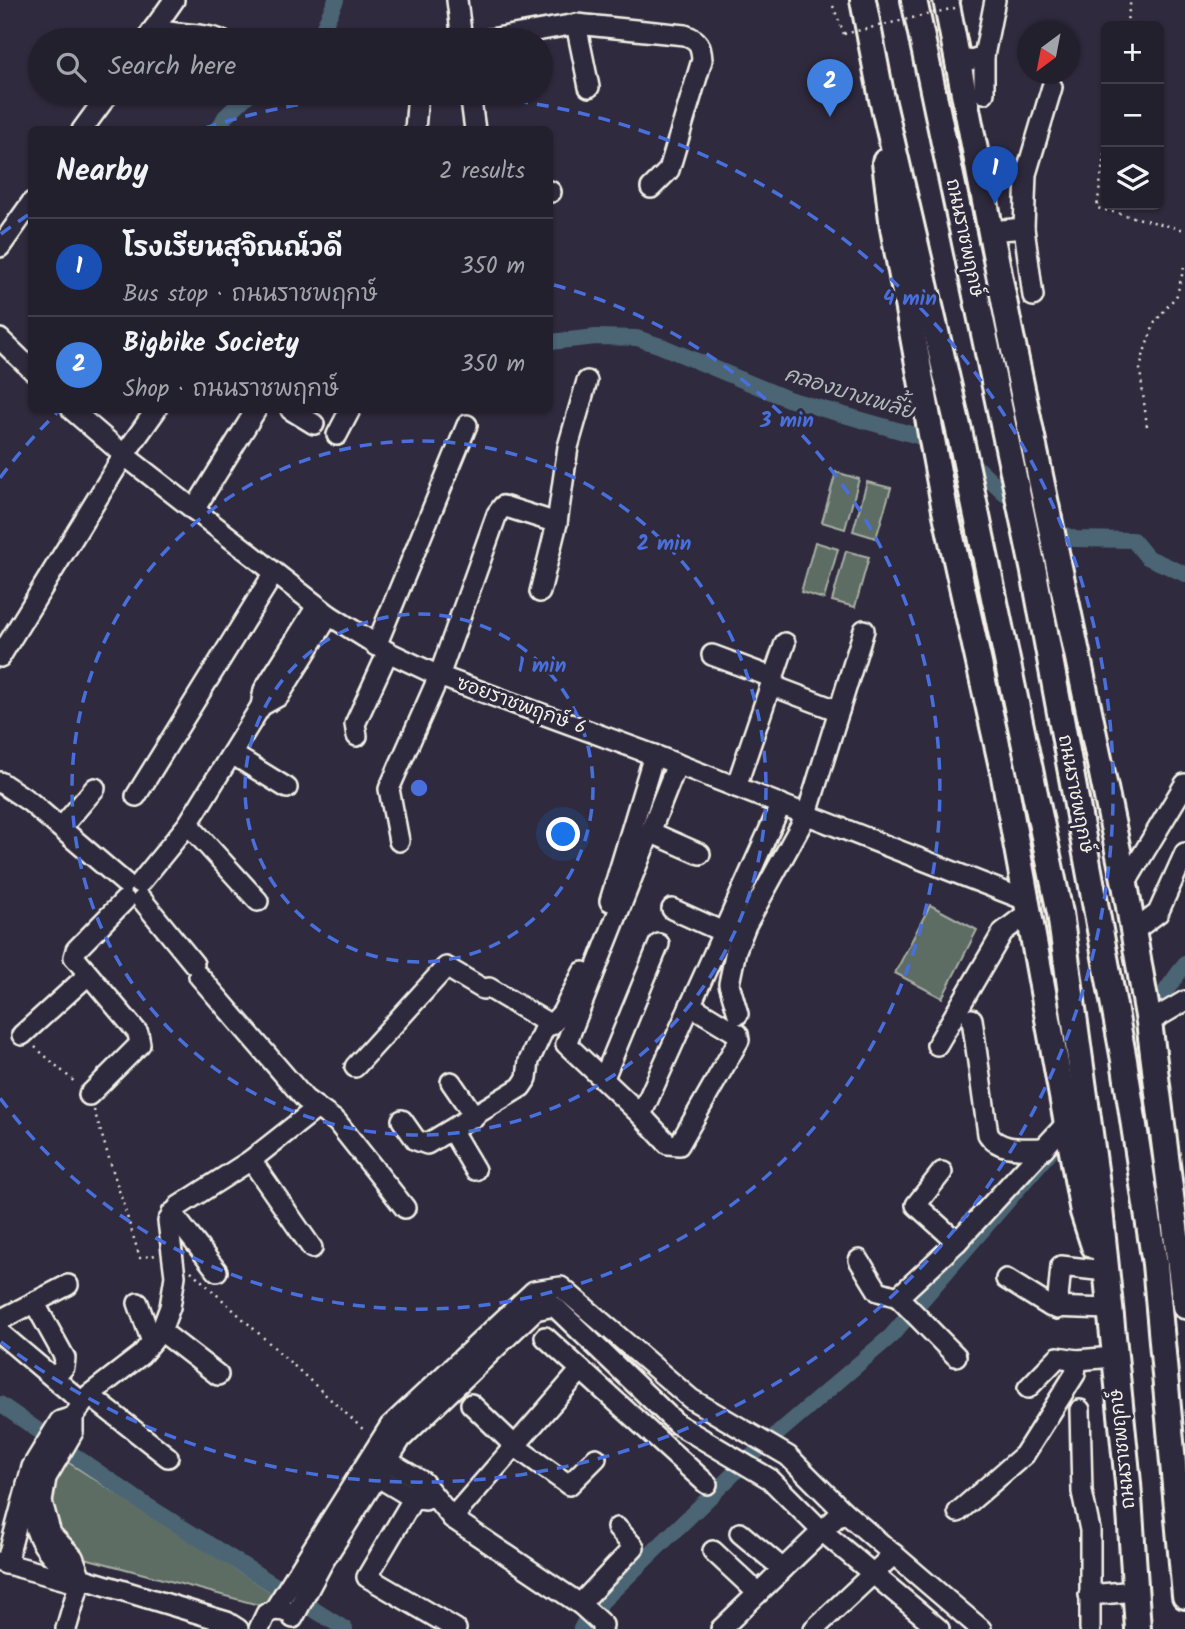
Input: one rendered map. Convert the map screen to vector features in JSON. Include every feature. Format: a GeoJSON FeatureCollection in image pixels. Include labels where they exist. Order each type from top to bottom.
{"type":"FeatureCollection","features":[{"type":"Feature","properties":{"kind":"main road","name":"ถนนราชพฤกษ์"},"geometry":{"type":"LineString","coordinates":[[863,0],[882,99],[960,435],[1060,913],[1088,1105],[1110,1309],[1138,1629]]}},
{"type":"Feature","properties":{"kind":"main road","name":"ถนนราชพฤกษ์"},"geometry":{"type":"LineString","coordinates":[[914,0],[1034,572],[1124,1060],[1155,1264],[1185,1596]]}},
{"type":"Feature","properties":{"kind":"main road","name":"ถนนราชพฤกษ์"},"geometry":{"type":"LineString","coordinates":[[952,3],[960,63],[991,231],[1125,884],[1149,1022],[1185,1306]]}},
{"type":"Feature","properties":{"kind":"main road","name":"ถนนราชพฤกษ์"},"geometry":{"type":"LineString","coordinates":[[882,99],[886,182],[925,405],[1028,907],[1083,1212],[1105,1270]]}},
{"type":"Feature","properties":{"kind":"main road"},"geometry":{"type":"LineString","coordinates":[[1174,1453],[1180,1265]]}},
{"type":"Feature","properties":{"kind":"street"},"geometry":{"type":"LineString","coordinates":[[154,28],[174,0]]}},
{"type":"Feature","properties":{"kind":"street"},"geometry":{"type":"LineString","coordinates":[[457,0],[460,28]]}},
{"type":"Feature","properties":{"kind":"street"},"geometry":{"type":"LineString","coordinates":[[984,93],[984,56],[995,0]]}},
{"type":"Feature","properties":{"kind":"street"},"geometry":{"type":"LineString","coordinates":[[576,24],[589,87]]}},
{"type":"Feature","properties":{"kind":"street"},"geometry":{"type":"LineString","coordinates":[[553,28],[576,24],[685,35],[699,43],[702,60],[669,170],[651,188]]}},
{"type":"Feature","properties":{"kind":"street"},"geometry":{"type":"LineString","coordinates":[[960,63],[984,56]]}},
{"type":"Feature","properties":{"kind":"street"},"geometry":{"type":"LineString","coordinates":[[1034,296],[1024,228],[1027,174],[1052,87]]}},
{"type":"Feature","properties":{"kind":"street"},"geometry":{"type":"LineString","coordinates":[[85,126],[100,105]]}},
{"type":"Feature","properties":{"kind":"street"},"geometry":{"type":"LineString","coordinates":[[415,126],[417,105]]}},
{"type":"Feature","properties":{"kind":"street"},"geometry":{"type":"LineString","coordinates":[[472,105],[474,126]]}},
{"type":"Feature","properties":{"kind":"street"},"geometry":{"type":"LineString","coordinates":[[0,247],[28,208]]}},
{"type":"Feature","properties":{"kind":"street"},"geometry":{"type":"LineString","coordinates":[[991,231],[1024,228]]}},
{"type":"Feature","properties":{"kind":"street"},"geometry":{"type":"LineString","coordinates":[[0,340],[28,366]]}},
{"type":"Feature","properties":{"kind":"street"},"geometry":{"type":"LineString","coordinates":[[540,592],[556,523],[568,447],[587,381]]}},
{"type":"Feature","properties":{"kind":"street","name":"ซอยราชพฤกษ์ 6"},"geometry":{"type":"LineString","coordinates":[[75,413],[124,455],[274,573],[382,649],[439,676],[807,814],[1028,907]]}},
{"type":"Feature","properties":{"kind":"street"},"geometry":{"type":"LineString","coordinates":[[0,657],[124,455],[154,413]]}},
{"type":"Feature","properties":{"kind":"street"},"geometry":{"type":"LineString","coordinates":[[194,510],[254,413]]}},
{"type":"Feature","properties":{"kind":"street"},"geometry":{"type":"LineString","coordinates":[[296,413],[314,424]]}},
{"type":"Feature","properties":{"kind":"street"},"geometry":{"type":"LineString","coordinates":[[337,435],[348,413]]}},
{"type":"Feature","properties":{"kind":"street"},"geometry":{"type":"LineString","coordinates":[[357,736],[355,724],[467,425]]}},
{"type":"Feature","properties":{"kind":"street"},"geometry":{"type":"LineString","coordinates":[[399,841],[389,789],[439,676],[499,509],[503,506],[556,523]]}},
{"type":"Feature","properties":{"kind":"street"},"geometry":{"type":"LineString","coordinates":[[136,796],[274,573]]}},
{"type":"Feature","properties":{"kind":"street"},"geometry":{"type":"LineString","coordinates":[[89,1095],[137,1049],[141,1038],[74,957],[76,950],[133,892],[188,824],[261,706],[264,690],[323,610]]}},
{"type":"Feature","properties":{"kind":"street"},"geometry":{"type":"LineString","coordinates":[[738,1014],[729,984],[736,950],[746,925],[807,814],[864,630]]}},
{"type":"Feature","properties":{"kind":"street"},"geometry":{"type":"LineString","coordinates":[[736,787],[777,683],[785,643]]}},
{"type":"Feature","properties":{"kind":"street"},"geometry":{"type":"LineString","coordinates":[[712,654],[839,711]]}},
{"type":"Feature","properties":{"kind":"street"},"geometry":{"type":"LineString","coordinates":[[232,754],[287,788]]}},
{"type":"Feature","properties":{"kind":"street"},"geometry":{"type":"LineString","coordinates":[[355,1067],[446,967],[482,989],[489,988],[546,1024],[553,1024],[557,1020],[582,974],[618,876],[654,755]]}},
{"type":"Feature","properties":{"kind":"street"},"geometry":{"type":"LineString","coordinates":[[677,764],[566,1044],[604,1078],[668,1144],[679,1145],[740,1040],[738,1034],[690,1005]]}},
{"type":"Feature","properties":{"kind":"street"},"geometry":{"type":"LineString","coordinates":[[0,782],[61,828],[133,892],[305,1099],[337,1122],[405,1208]]}},
{"type":"Feature","properties":{"kind":"street"},"geometry":{"type":"LineString","coordinates":[[61,828],[95,788]]}},
{"type":"Feature","properties":{"kind":"street"},"geometry":{"type":"LineString","coordinates":[[1125,884],[1183,791]]}},
{"type":"Feature","properties":{"kind":"street"},"geometry":{"type":"LineString","coordinates":[[640,1115],[781,804]]}},
{"type":"Feature","properties":{"kind":"street"},"geometry":{"type":"LineString","coordinates":[[188,824],[258,901]]}},
{"type":"Feature","properties":{"kind":"street"},"geometry":{"type":"LineString","coordinates":[[650,832],[700,854]]}},
{"type":"Feature","properties":{"kind":"street"},"geometry":{"type":"LineString","coordinates":[[1133,931],[1158,913],[1185,853]]}},
{"type":"Feature","properties":{"kind":"street"},"geometry":{"type":"LineString","coordinates":[[937,1045],[1003,932],[1028,907]]}},
{"type":"Feature","properties":{"kind":"street"},"geometry":{"type":"LineString","coordinates":[[672,909],[723,932]]}},
{"type":"Feature","properties":{"kind":"street"},"geometry":{"type":"LineString","coordinates":[[604,1078],[659,944]]}},
{"type":"Feature","properties":{"kind":"street"},"geometry":{"type":"LineString","coordinates":[[22,1035],[88,975]]}},
{"type":"Feature","properties":{"kind":"street"},"geometry":{"type":"LineString","coordinates":[[1149,1022],[1184,1004]]}},
{"type":"Feature","properties":{"kind":"street"},"geometry":{"type":"LineString","coordinates":[[972,1019],[988,1134],[992,1140],[1007,1147],[1044,1148]]}},
{"type":"Feature","properties":{"kind":"street"},"geometry":{"type":"LineString","coordinates":[[402,1120],[416,1140],[427,1144],[475,1118],[521,1087],[527,1079],[529,1061],[546,1024]]}},
{"type":"Feature","properties":{"kind":"street"},"geometry":{"type":"LineString","coordinates":[[451,1082],[475,1118]]}},
{"type":"Feature","properties":{"kind":"street"},"geometry":{"type":"LineString","coordinates":[[295,1624],[285,1611],[265,1619],[237,1617],[232,1626],[80,1581],[3,1563],[35,1476],[76,1414],[157,1336],[174,1291],[167,1227],[172,1213],[251,1160],[317,1108]]}},
{"type":"Feature","properties":{"kind":"street"},"geometry":{"type":"LineString","coordinates":[[898,1297],[957,1242],[1066,1124]]}},
{"type":"Feature","properties":{"kind":"street"},"geometry":{"type":"LineString","coordinates":[[452,1131],[475,1170]]}},
{"type":"Feature","properties":{"kind":"street"},"geometry":{"type":"LineString","coordinates":[[251,1160],[312,1248]]}},
{"type":"Feature","properties":{"kind":"street"},"geometry":{"type":"LineString","coordinates":[[942,1171],[916,1205],[957,1242]]}},
{"type":"Feature","properties":{"kind":"street"},"geometry":{"type":"LineString","coordinates":[[172,1213],[217,1271]]}},
{"type":"Feature","properties":{"kind":"street"},"geometry":{"type":"LineString","coordinates":[[859,1260],[878,1291],[898,1297],[956,1356]]}},
{"type":"Feature","properties":{"kind":"street"},"geometry":{"type":"LineString","coordinates":[[1057,1308],[1061,1266],[1105,1270]]}},
{"type":"Feature","properties":{"kind":"street"},"geometry":{"type":"LineString","coordinates":[[1006,1279],[1043,1304],[1057,1308],[1110,1309]]}},
{"type":"Feature","properties":{"kind":"street"},"geometry":{"type":"LineString","coordinates":[[0,1320],[68,1285]]}},
{"type":"Feature","properties":{"kind":"street"},"geometry":{"type":"LineString","coordinates":[[265,1619],[317,1557],[390,1426],[534,1291],[561,1287],[691,1399],[788,1457],[843,1511],[981,1629]]}},
{"type":"Feature","properties":{"kind":"street"},"geometry":{"type":"LineString","coordinates":[[34,1302],[65,1358],[64,1367],[55,1377]]}},
{"type":"Feature","properties":{"kind":"street"},"geometry":{"type":"LineString","coordinates":[[138,1303],[157,1336],[218,1375]]}},
{"type":"Feature","properties":{"kind":"street"},"geometry":{"type":"LineString","coordinates":[[374,1459],[401,1439],[534,1310],[554,1306],[677,1424],[770,1479],[822,1531],[939,1629]]}},
{"type":"Feature","properties":{"kind":"street"},"geometry":{"type":"LineString","coordinates":[[0,1333],[55,1377],[76,1414],[168,1457]]}},
{"type":"Feature","properties":{"kind":"street"},"geometry":{"type":"LineString","coordinates":[[545,1338],[707,1484]]}},
{"type":"Feature","properties":{"kind":"street"},"geometry":{"type":"LineString","coordinates":[[1028,1388],[1058,1357],[1077,1360],[1114,1357]]}},
{"type":"Feature","properties":{"kind":"street"},"geometry":{"type":"LineString","coordinates":[[958,1512],[1024,1455],[1075,1374],[1077,1360]]}},
{"type":"Feature","properties":{"kind":"street"},"geometry":{"type":"LineString","coordinates":[[452,1518],[581,1370]]}},
{"type":"Feature","properties":{"kind":"street"},"geometry":{"type":"LineString","coordinates":[[471,1404],[516,1447],[569,1485],[596,1458]]}},
{"type":"Feature","properties":{"kind":"street"},"geometry":{"type":"LineString","coordinates":[[1080,1410],[1082,1492],[1090,1530],[1090,1629]]}},
{"type":"Feature","properties":{"kind":"street"},"geometry":{"type":"LineString","coordinates":[[374,1459],[436,1502],[452,1518],[581,1604],[603,1627]]}},
{"type":"Feature","properties":{"kind":"street"},"geometry":{"type":"LineString","coordinates":[[35,1476],[51,1534],[73,1557],[80,1581],[66,1629]]}},
{"type":"Feature","properties":{"kind":"street"},"geometry":{"type":"LineString","coordinates":[[418,1490],[367,1577],[452,1628]]}},
{"type":"Feature","properties":{"kind":"street"},"geometry":{"type":"LineString","coordinates":[[721,1629],[843,1511]]}},
{"type":"Feature","properties":{"kind":"street"},"geometry":{"type":"LineString","coordinates":[[581,1604],[634,1547],[617,1528]]}},
{"type":"Feature","properties":{"kind":"street"},"geometry":{"type":"LineString","coordinates":[[740,1533],[783,1569]]}},
{"type":"Feature","properties":{"kind":"street"},"geometry":{"type":"LineString","coordinates":[[713,1551],[758,1593]]}},
{"type":"Feature","properties":{"kind":"street"},"geometry":{"type":"LineString","coordinates":[[814,1629],[894,1554]]}},
{"type":"Feature","properties":{"kind":"street"},"geometry":{"type":"LineString","coordinates":[[295,1624],[317,1557]]}},
{"type":"Feature","properties":{"kind":"street"},"geometry":{"type":"LineString","coordinates":[[1089,1595],[1136,1591]]}},
{"type":"Feature","properties":{"kind":"path"},"geometry":{"type":"LineString","coordinates":[[1127,21],[1131,0]]}},
{"type":"Feature","properties":{"kind":"path"},"geometry":{"type":"LineString","coordinates":[[833,6],[844,34],[952,3]]}},
{"type":"Feature","properties":{"kind":"path"},"geometry":{"type":"LineString","coordinates":[[1105,147],[1096,199],[1097,208],[1185,230]]}},
{"type":"Feature","properties":{"kind":"path"},"geometry":{"type":"LineString","coordinates":[[1147,426],[1140,370],[1144,352],[1155,322],[1177,295],[1185,262]]}},
{"type":"Feature","properties":{"kind":"path"},"geometry":{"type":"LineString","coordinates":[[22,1035],[89,1095],[140,1258],[171,1252],[374,1459]]}},
{"type":"Feature","properties":{"kind":"green space"},"geometry":{"type":"Polygon","coordinates":[[[836,472],[859,479],[845,529],[822,522],[836,472]]]}},
{"type":"Feature","properties":{"kind":"green space"},"geometry":{"type":"Polygon","coordinates":[[[867,482],[891,488],[876,538],[853,531],[867,482]]]}},
{"type":"Feature","properties":{"kind":"green space"},"geometry":{"type":"Polygon","coordinates":[[[815,542],[838,549],[824,599],[801,592],[815,542]]]}},
{"type":"Feature","properties":{"kind":"green space"},"geometry":{"type":"Polygon","coordinates":[[[846,551],[869,557],[855,607],[832,601],[846,551]]]}},
{"type":"Feature","properties":{"kind":"green space"},"geometry":{"type":"Polygon","coordinates":[[[930,905],[977,930],[942,998],[895,973],[930,905]]]}},
{"type":"Feature","properties":{"kind":"green space"},"geometry":{"type":"Polygon","coordinates":[[[66,1461],[275,1594],[262,1606],[85,1558],[60,1536],[49,1506],[54,1480],[66,1461]]]}},
{"type":"Feature","properties":{"kind":"waterway","name":"คลองบางเพลี้ย"},"geometry":{"type":"LineString","coordinates":[[323,28],[336,0]]}},
{"type":"Feature","properties":{"kind":"waterway","name":"คลองบางเพลี้ย"},"geometry":{"type":"LineString","coordinates":[[220,126],[238,105]]}},
{"type":"Feature","properties":{"kind":"waterway","name":"คลองบางเพลี้ย"},"geometry":{"type":"LineString","coordinates":[[553,342],[596,337],[637,338],[788,399],[946,444],[981,471],[1039,525],[1075,539],[1133,540],[1147,557],[1185,574]]}},
{"type":"Feature","properties":{"kind":"waterway"},"geometry":{"type":"LineString","coordinates":[[1157,1003],[1185,964]]}},
{"type":"Feature","properties":{"kind":"waterway"},"geometry":{"type":"LineString","coordinates":[[581,1629],[589,1614],[755,1453],[891,1336],[1049,1153]]}},
{"type":"Feature","properties":{"kind":"waterway"},"geometry":{"type":"LineString","coordinates":[[0,1404],[143,1503],[345,1629]]}},
{"type":"Feature","properties":{"kind":"place","name":"Bigbike Society"},"geometry":{"type":"Point","coordinates":[830,117]}},
{"type":"Feature","properties":{"kind":"place","name":"โรงเรียนสุจิณณ์วดี"},"geometry":{"type":"Point","coordinates":[995,204]}}]}
